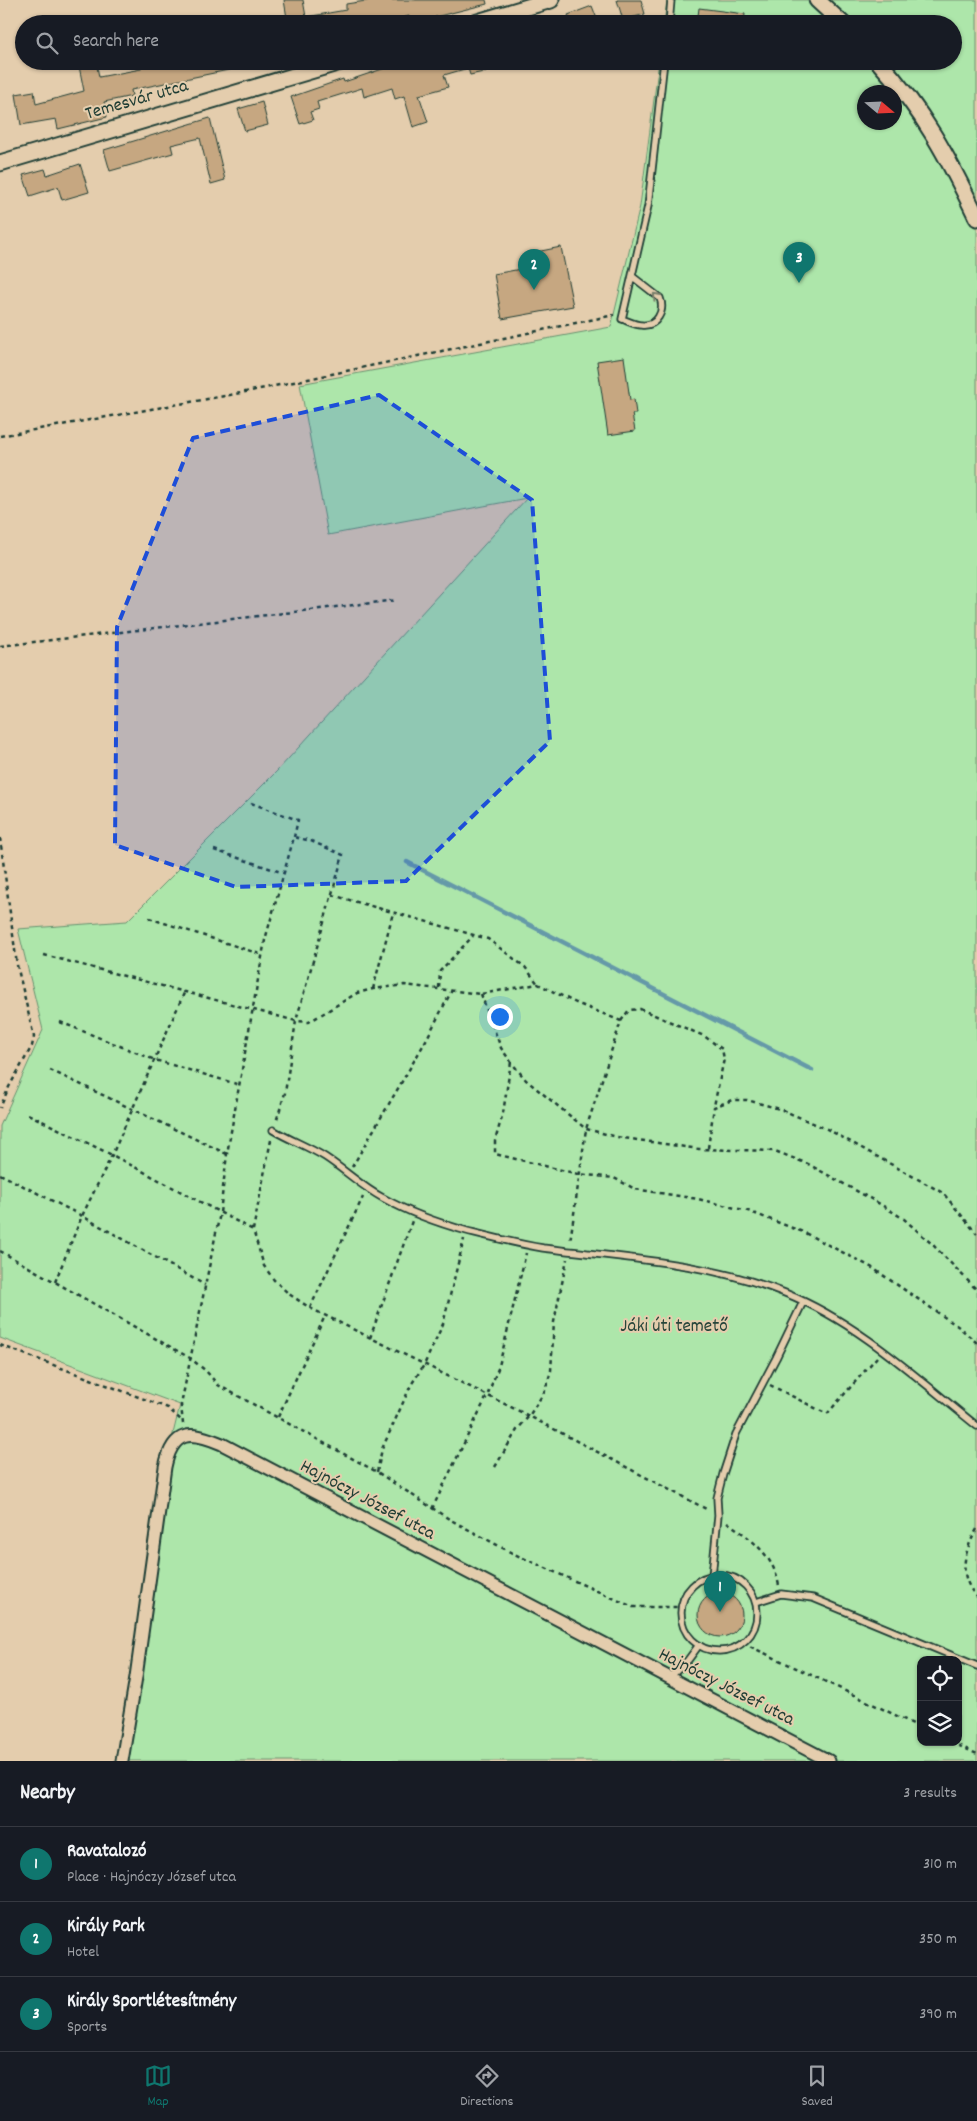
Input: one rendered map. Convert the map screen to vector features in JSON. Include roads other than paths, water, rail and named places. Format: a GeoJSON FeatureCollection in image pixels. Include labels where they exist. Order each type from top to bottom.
{"type":"FeatureCollection","features":[{"type":"Feature","properties":{"kind":"main road"},"geometry":{"type":"LineString","coordinates":[[501,15],[551,0]]}},
{"type":"Feature","properties":{"kind":"main road"},"geometry":{"type":"LineString","coordinates":[[817,0],[833,15]]}},
{"type":"Feature","properties":{"kind":"main road","name":"Temesvár utca"},"geometry":{"type":"LineString","coordinates":[[0,163],[314,70]]}},
{"type":"Feature","properties":{"kind":"main road"},"geometry":{"type":"LineString","coordinates":[[886,70],[900,85],[922,116],[977,218]]}},
{"type":"Feature","properties":{"kind":"street","name":"Hajnóczy József utca"},"geometry":{"type":"LineString","coordinates":[[122,1761],[136,1677],[165,1467],[174,1442],[185,1434],[203,1436],[222,1444],[829,1761]]}},
{"type":"Feature","properties":{"kind":"lane"},"geometry":{"type":"LineString","coordinates":[[669,15],[671,0]]}},
{"type":"Feature","properties":{"kind":"lane"},"geometry":{"type":"LineString","coordinates":[[633,277],[656,294],[662,304],[662,310],[657,320],[647,325],[638,324],[623,316],[651,190],[663,70]]}},
{"type":"Feature","properties":{"kind":"lane"},"geometry":{"type":"LineString","coordinates":[[273,1130],[324,1156],[382,1198],[415,1213],[466,1230],[528,1244],[702,1270],[744,1279],[785,1293],[840,1322],[883,1350],[977,1426]]}},
{"type":"Feature","properties":{"kind":"lane"},"geometry":{"type":"LineString","coordinates":[[712,1576],[718,1516],[717,1498],[736,1434],[803,1302]]}},
{"type":"Feature","properties":{"kind":"lane"},"geometry":{"type":"LineString","coordinates":[[712,1576],[726,1576],[739,1580],[750,1590],[756,1602],[757,1617],[753,1632],[743,1643],[732,1649],[721,1651],[709,1650],[699,1645],[685,1628],[682,1618],[682,1607],[692,1587],[712,1576]]}},
{"type":"Feature","properties":{"kind":"lane"},"geometry":{"type":"LineString","coordinates":[[756,1602],[781,1594],[813,1598],[977,1666]]}},
{"type":"Feature","properties":{"kind":"lane"},"geometry":{"type":"LineString","coordinates":[[668,1678],[688,1660],[699,1645]]}},
{"type":"Feature","properties":{"kind":"waterway"},"geometry":{"type":"LineString","coordinates":[[407,862],[812,1070]]}},
{"type":"Feature","properties":{"kind":"place","name":"Király Sportlétesítmény"},"geometry":{"type":"Point","coordinates":[799,283]}},
{"type":"Feature","properties":{"kind":"place","name":"Király Park"},"geometry":{"type":"Point","coordinates":[534,290]}},
{"type":"Feature","properties":{"kind":"place","name":"Ravatalozó"},"geometry":{"type":"Point","coordinates":[720,1612]}},
{"type":"Feature","properties":{"kind":"park label","name":"Jáki úti temető"},"geometry":{"type":"Point","coordinates":[674,1327]}}]}
